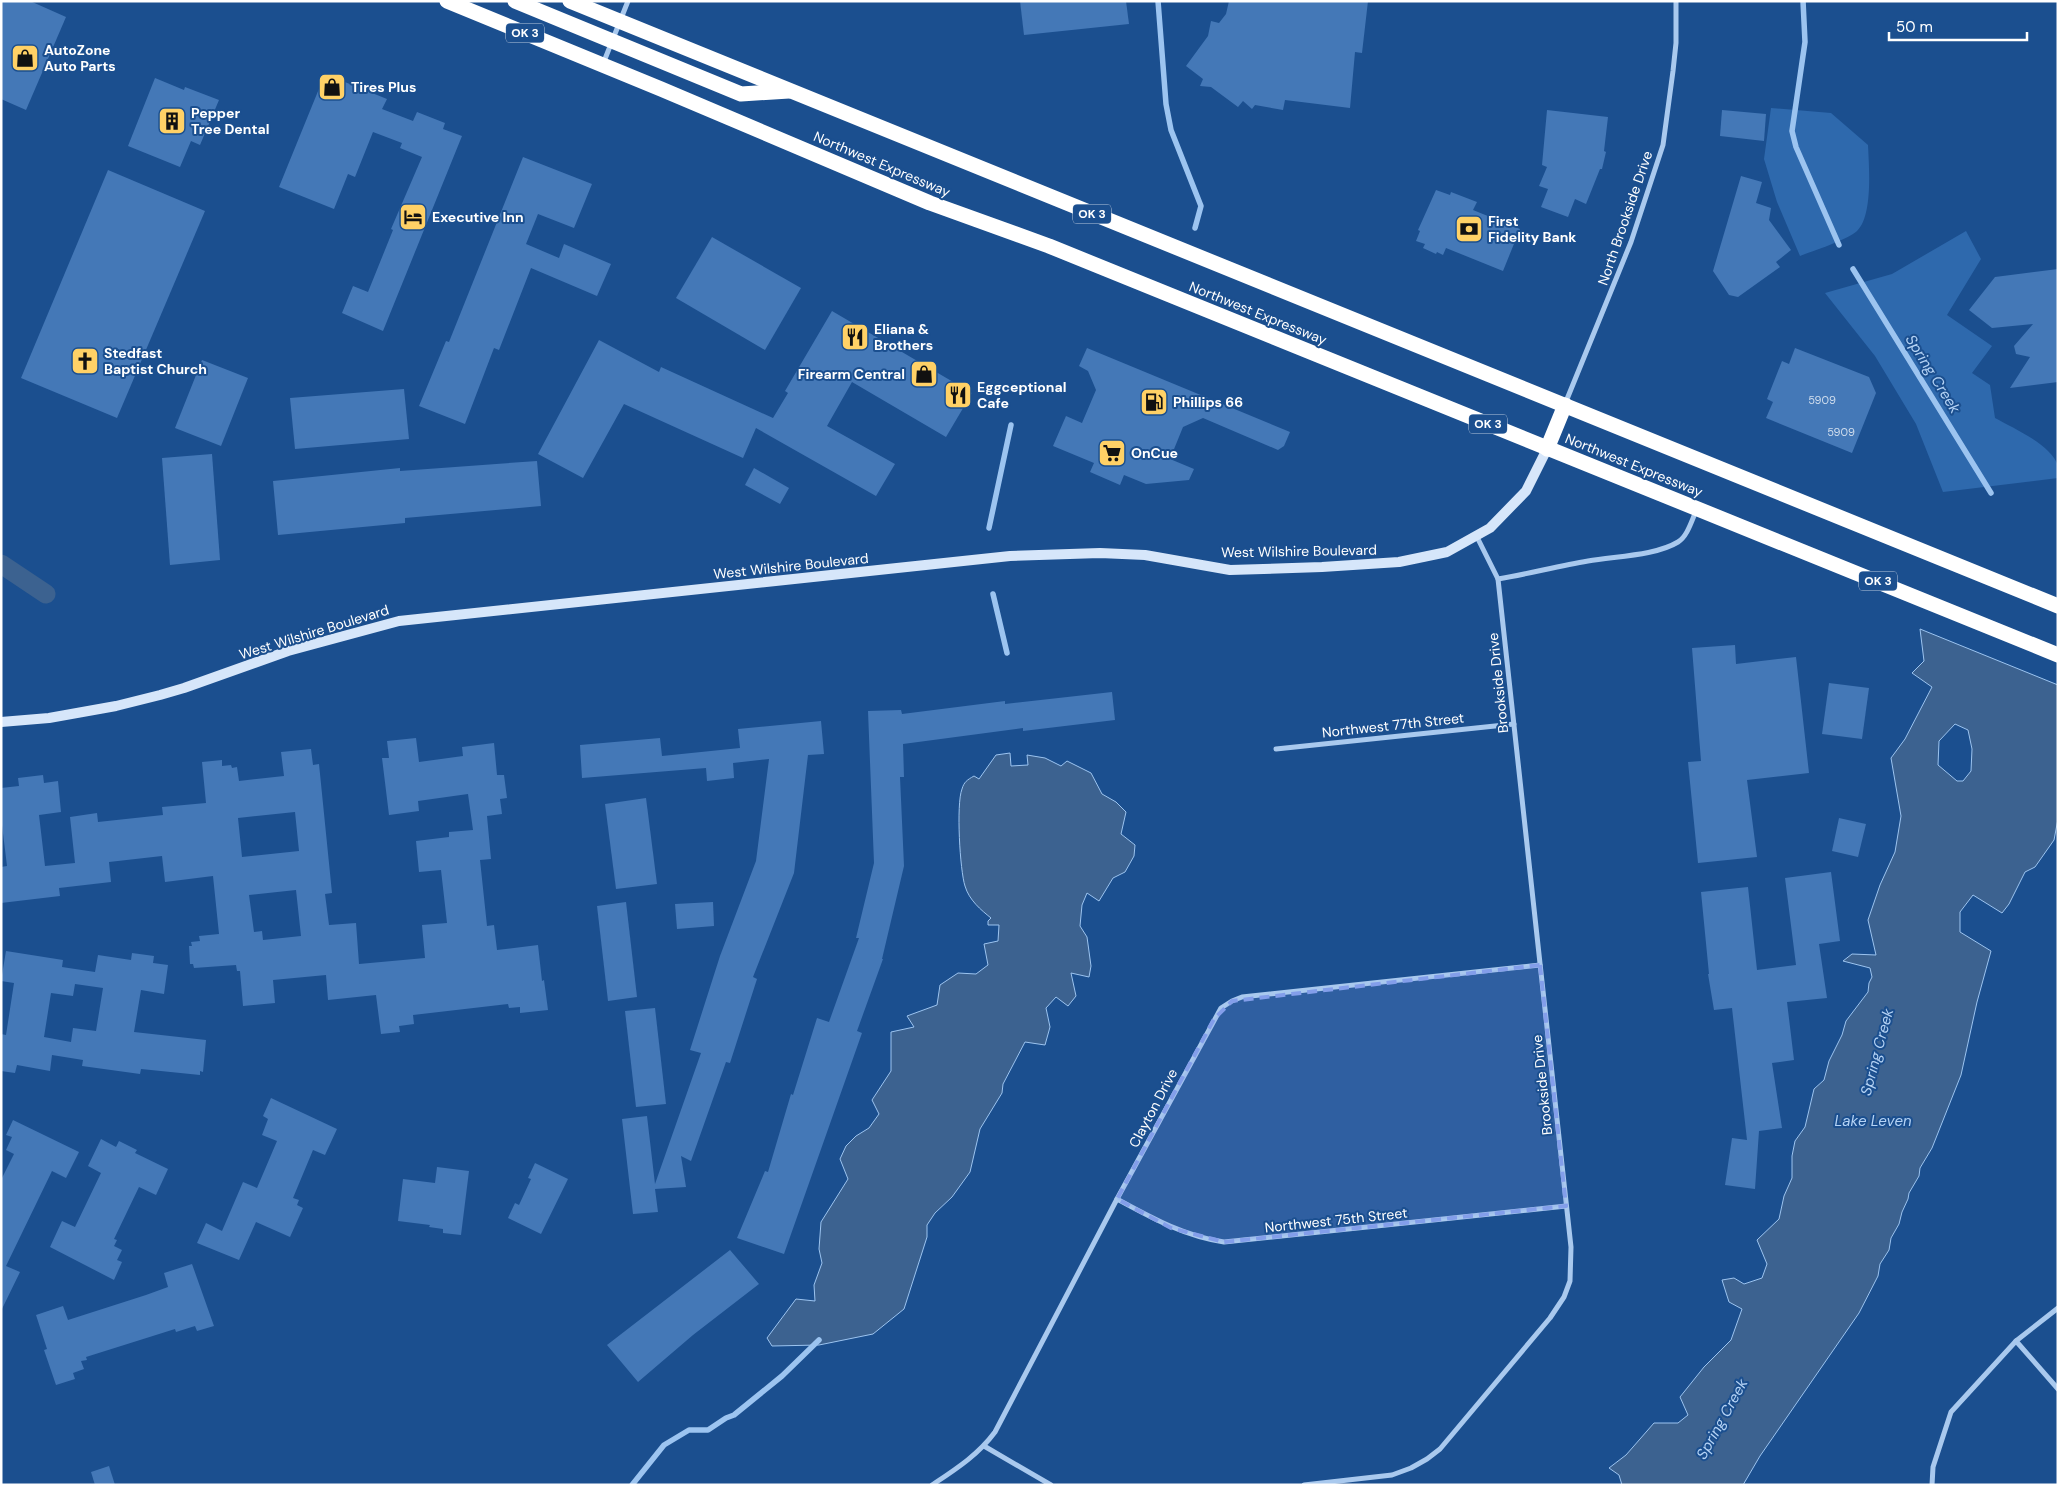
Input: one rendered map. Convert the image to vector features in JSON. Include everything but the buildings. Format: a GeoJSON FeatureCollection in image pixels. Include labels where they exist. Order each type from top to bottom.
{"type":"FeatureCollection","features":[{"type":"Feature","properties":{"kind":"highway","name":"Northwest Expressway"},"geometry":{"type":"LineString","coordinates":[[447,1],[930,203],[1050,246],[2058,655]]}},
{"type":"Feature","properties":{"kind":"highway"},"geometry":{"type":"LineString","coordinates":[[515,1],[741,94],[793,91]]}},
{"type":"Feature","properties":{"kind":"highway","name":"OK 3"},"geometry":{"type":"LineString","coordinates":[[570,1],[2058,606]]}},
{"type":"Feature","properties":{"kind":"highway"},"geometry":{"type":"LineString","coordinates":[[1547,449],[1565,405]]}},
{"type":"Feature","properties":{"kind":"main road","name":"West Wilshire Boulevard"},"geometry":{"type":"LineString","coordinates":[[1,722],[49,718],[116,706],[168,693],[288,652],[399,621],[1010,556],[1100,553],[1145,555],[1230,570],[1399,562],[1446,552],[1477,537],[1500,520],[1526,491],[1547,449]]}},
{"type":"Feature","properties":{"kind":"street"},"geometry":{"type":"LineString","coordinates":[[602,65],[628,1]]}},
{"type":"Feature","properties":{"kind":"street","name":"North Brookside Drive"},"geometry":{"type":"LineString","coordinates":[[1565,405],[1631,242],[1663,145],[1676,43],[1676,1]]}},
{"type":"Feature","properties":{"kind":"street"},"geometry":{"type":"LineString","coordinates":[[1498,579],[1669,546],[1680,541],[1698,508]]}},
{"type":"Feature","properties":{"kind":"street","name":"Brookside Drive"},"geometry":{"type":"LineString","coordinates":[[1304,1485],[1392,1475],[1427,1460],[1440,1449],[1550,1318],[1564,1297],[1570,1280],[1572,1264],[1498,579],[1477,537]]}},
{"type":"Feature","properties":{"kind":"street","name":"Northwest 77th Street"},"geometry":{"type":"LineString","coordinates":[[1276,749],[1514,724]]}},
{"type":"Feature","properties":{"kind":"street","name":"Clayton Drive"},"geometry":{"type":"LineString","coordinates":[[932,1485],[971,1458],[995,1432],[1117,1199],[1221,1008],[1232,1000],[1242,997],[1540,965]]}},
{"type":"Feature","properties":{"kind":"street","name":"Northwest 75th Street"},"geometry":{"type":"LineString","coordinates":[[1117,1199],[1172,1228],[1206,1239],[1224,1242],[1566,1206]]}},
{"type":"Feature","properties":{"kind":"street"},"geometry":{"type":"LineString","coordinates":[[1932,1485],[1933,1467],[1951,1412],[2016,1341],[2058,1308]]}},
{"type":"Feature","properties":{"kind":"street"},"geometry":{"type":"LineString","coordinates":[[2016,1341],[2058,1389]]}},
{"type":"Feature","properties":{"kind":"street"},"geometry":{"type":"LineString","coordinates":[[984,1446],[1051,1485]]}},
{"type":"Feature","properties":{"kind":"highlighted area"},"geometry":{"type":"Polygon","coordinates":[[[1540,965],[1566,1206],[1224,1242],[1171,1228],[1117,1199],[1214,1019],[1232,1001],[1540,965]]]}},
{"type":"Feature","properties":{"kind":"shaded area"},"geometry":{"type":"Polygon","coordinates":[[[1771,108],[1831,113],[1868,145],[1869,191],[1866,214],[1862,224],[1857,231],[1846,238],[1800,256],[1777,202],[1764,159],[1771,108]]]}},
{"type":"Feature","properties":{"kind":"shaded area"},"geometry":{"type":"Polygon","coordinates":[[[1966,231],[1981,259],[1947,315],[1992,346],[1972,373],[1990,385],[1995,418],[2031,438],[2048,451],[2058,466],[2058,478],[1943,492],[1916,424],[1875,356],[1825,293],[1892,274],[1966,231]]]}},
{"type":"Feature","properties":{"kind":"water","name":"Lake Leven"},"geometry":{"type":"Polygon","coordinates":[[[1920,629],[2058,685],[2058,819],[2054,840],[2035,867],[2025,872],[2009,904],[2002,913],[1973,895],[1960,912],[1960,932],[1991,951],[1977,1002],[1961,1075],[1932,1148],[1920,1168],[1919,1176],[1909,1193],[1899,1224],[1891,1238],[1889,1250],[1880,1264],[1878,1276],[1859,1313],[1760,1456],[1743,1485],[1622,1485],[1619,1475],[1609,1468],[1626,1455],[1654,1423],[1678,1423],[1688,1415],[1680,1397],[1704,1367],[1731,1340],[1742,1309],[1729,1302],[1722,1280],[1734,1278],[1744,1284],[1762,1278],[1767,1264],[1757,1240],[1779,1219],[1784,1196],[1792,1178],[1792,1156],[1795,1141],[1805,1127],[1814,1089],[1824,1080],[1829,1061],[1842,1035],[1846,1021],[1868,992],[1872,977],[1870,968],[1843,961],[1852,954],[1876,955],[1868,920],[1880,885],[1895,852],[1901,816],[1891,758],[1905,739],[1932,687],[1912,673],[1924,661],[1920,629]],[[1955,724],[1939,741],[1938,765],[1957,781],[1963,781],[1971,771],[1972,749],[1968,730],[1955,724]]]}},
{"type":"Feature","properties":{"kind":"water"},"geometry":{"type":"Polygon","coordinates":[[[1010,753],[1011,766],[1028,765],[1027,755],[1045,758],[1061,766],[1067,761],[1091,773],[1102,794],[1116,802],[1126,812],[1121,834],[1135,845],[1134,856],[1125,872],[1113,878],[1099,901],[1087,893],[1082,905],[1080,926],[1087,937],[1091,966],[1089,977],[1071,973],[1076,996],[1068,1006],[1056,997],[1046,1008],[1050,1027],[1045,1045],[1025,1042],[1003,1084],[1002,1093],[980,1129],[970,1172],[952,1197],[935,1213],[927,1225],[927,1237],[904,1309],[873,1334],[819,1345],[772,1346],[767,1338],[796,1299],[815,1301],[814,1285],[822,1263],[819,1249],[821,1222],[848,1179],[840,1159],[846,1146],[856,1136],[869,1128],[879,1114],[872,1100],[891,1071],[891,1032],[914,1027],[907,1016],[937,1005],[940,985],[958,973],[976,974],[988,965],[984,944],[998,941],[999,925],[988,925],[988,921],[991,918],[972,900],[965,886],[960,853],[959,808],[962,789],[966,781],[974,776],[979,779],[996,755],[1010,753]]]}},
{"type":"Feature","properties":{"kind":"waterway"},"geometry":{"type":"LineString","coordinates":[[1158,1],[1166,104],[1171,130],[1201,206],[1195,228]]}},
{"type":"Feature","properties":{"kind":"waterway","name":"Spring Creek"},"geometry":{"type":"LineString","coordinates":[[1803,1],[1805,42],[1792,131],[1796,147],[1839,245]]}},
{"type":"Feature","properties":{"kind":"waterway","name":"Spring Creek"},"geometry":{"type":"LineString","coordinates":[[1853,269],[1991,493]]}},
{"type":"Feature","properties":{"kind":"waterway"},"geometry":{"type":"LineString","coordinates":[[989,528],[1011,425]]}},
{"type":"Feature","properties":{"kind":"waterway"},"geometry":{"type":"LineString","coordinates":[[1,564],[46,594]]}},
{"type":"Feature","properties":{"kind":"waterway"},"geometry":{"type":"LineString","coordinates":[[993,594],[1007,653]]}},
{"type":"Feature","properties":{"kind":"waterway"},"geometry":{"type":"LineString","coordinates":[[632,1485],[664,1445],[689,1430],[708,1430],[734,1415],[782,1376],[819,1340]]}},
{"type":"Feature","properties":{"kind":"place","name":"AutoZone Auto Parts"},"geometry":{"type":"Point","coordinates":[25,58]}},
{"type":"Feature","properties":{"kind":"place","name":"Tires Plus"},"geometry":{"type":"Point","coordinates":[332,87]}},
{"type":"Feature","properties":{"kind":"place","name":"Pepper Tree Dental"},"geometry":{"type":"Point","coordinates":[172,121]}},
{"type":"Feature","properties":{"kind":"place","name":"Executive Inn"},"geometry":{"type":"Point","coordinates":[413,217]}},
{"type":"Feature","properties":{"kind":"place","name":"First Fidelity Bank"},"geometry":{"type":"Point","coordinates":[1469,229]}},
{"type":"Feature","properties":{"kind":"place","name":"Eliana & Brothers"},"geometry":{"type":"Point","coordinates":[855,337]}},
{"type":"Feature","properties":{"kind":"place","name":"Stedfast Baptist Church"},"geometry":{"type":"Point","coordinates":[85,361]}},
{"type":"Feature","properties":{"kind":"place","name":"Firearm Central"},"geometry":{"type":"Point","coordinates":[924,374]}},
{"type":"Feature","properties":{"kind":"place","name":"Eggceptional Cafe"},"geometry":{"type":"Point","coordinates":[958,395]}},
{"type":"Feature","properties":{"kind":"place","name":"Phillips 66"},"geometry":{"type":"Point","coordinates":[1154,402]}},
{"type":"Feature","properties":{"kind":"place","name":"OnCue"},"geometry":{"type":"Point","coordinates":[1112,453]}}]}
